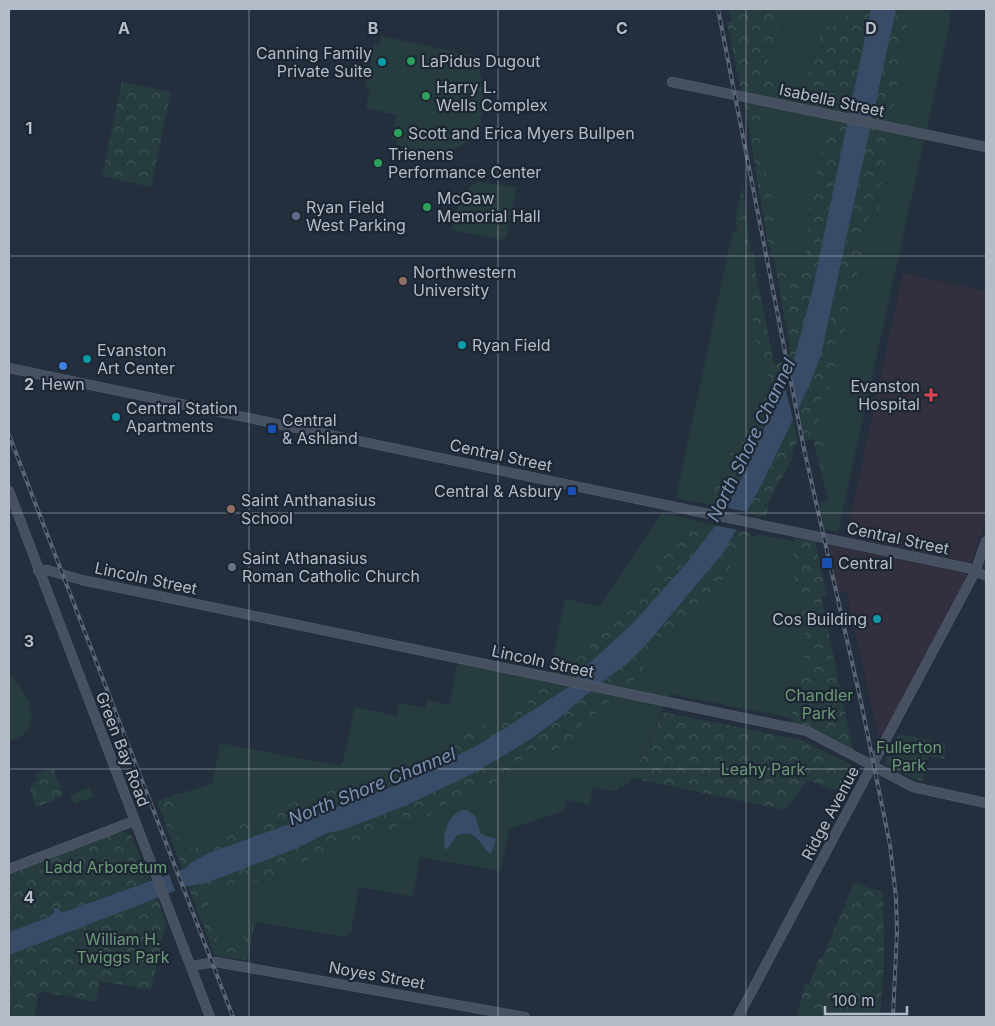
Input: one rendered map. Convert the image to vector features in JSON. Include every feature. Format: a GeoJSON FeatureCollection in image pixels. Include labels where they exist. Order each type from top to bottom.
{"type":"FeatureCollection","features":[{"type":"Feature","properties":{"kind":"street","name":"Isabella Street"},"geometry":{"type":"LineString","coordinates":[[672,82],[986,147]]}},
{"type":"Feature","properties":{"kind":"street","name":"Central Street"},"geometry":{"type":"LineString","coordinates":[[9,368],[962,566],[986,576]]}},
{"type":"Feature","properties":{"kind":"street","name":"Green Bay Road"},"geometry":{"type":"LineString","coordinates":[[9,491],[210,1017]]}},
{"type":"Feature","properties":{"kind":"street","name":"Ridge Avenue"},"geometry":{"type":"LineString","coordinates":[[738,1017],[975,572],[986,541]]}},
{"type":"Feature","properties":{"kind":"street","name":"Lincoln Street"},"geometry":{"type":"LineString","coordinates":[[38,571],[47,570],[82,580],[807,731],[913,787],[986,803]]}},
{"type":"Feature","properties":{"kind":"street"},"geometry":{"type":"LineString","coordinates":[[9,869],[134,821]]}},
{"type":"Feature","properties":{"kind":"street","name":"Noyes Street"},"geometry":{"type":"LineString","coordinates":[[191,966],[199,968],[224,965],[524,1017]]}},
{"type":"Feature","properties":{"kind":"shaded area","name":"Evanston Hospital"},"geometry":{"type":"Polygon","coordinates":[[[903,273],[986,291],[986,519],[971,563],[849,537],[847,535],[903,273]]]}},
{"type":"Feature","properties":{"kind":"shaded area"},"geometry":{"type":"Polygon","coordinates":[[[829,545],[965,573],[967,575],[882,736],[878,734],[846,591],[837,593],[834,576],[837,575],[829,545]]]}},
{"type":"Feature","properties":{"kind":"green space"},"geometry":{"type":"Polygon","coordinates":[[[729,9],[950,9],[950,23],[838,532],[824,529],[819,502],[828,500],[813,439],[804,440],[790,375],[727,508],[676,498],[732,234],[738,228],[735,219],[742,185],[751,253],[756,258],[754,263],[774,364],[788,361],[790,346],[774,259],[769,257],[772,251],[768,245],[745,105],[727,22],[732,22],[729,9]]]}},
{"type":"Feature","properties":{"kind":"green space"},"geometry":{"type":"Polygon","coordinates":[[[729,9],[785,9],[783,22],[777,28],[781,35],[780,43],[776,45],[768,42],[765,55],[784,88],[779,98],[761,95],[740,86],[727,22],[732,22],[729,9]]]}},
{"type":"Feature","properties":{"kind":"green space"},"geometry":{"type":"Polygon","coordinates":[[[849,9],[871,9],[849,113],[794,101],[802,89],[808,73],[816,65],[813,58],[820,38],[819,33],[826,28],[842,26],[849,9]]]}},
{"type":"Feature","properties":{"kind":"green space"},"geometry":{"type":"Polygon","coordinates":[[[896,9],[910,9],[894,100],[894,112],[888,122],[871,118],[896,9]]]}},
{"type":"Feature","properties":{"kind":"green space","name":"Harry L. Wells Complex"},"geometry":{"type":"Polygon","coordinates":[[[381,36],[476,56],[476,62],[479,62],[483,96],[480,133],[476,138],[445,154],[408,150],[397,145],[397,140],[391,139],[396,115],[366,108],[370,87],[365,86],[374,44],[379,45],[381,36]]]}},
{"type":"Feature","properties":{"kind":"green space"},"geometry":{"type":"Polygon","coordinates":[[[122,82],[171,92],[151,187],[102,176],[122,82]]]}},
{"type":"Feature","properties":{"kind":"green space"},"geometry":{"type":"Polygon","coordinates":[[[745,105],[773,111],[763,127],[762,168],[769,183],[773,204],[775,245],[773,251],[768,245],[745,105]]]}},
{"type":"Feature","properties":{"kind":"green space"},"geometry":{"type":"Polygon","coordinates":[[[828,120],[847,123],[812,292],[790,374],[727,508],[716,506],[713,500],[723,465],[732,451],[741,445],[752,414],[764,398],[770,379],[762,364],[760,348],[755,339],[749,281],[753,274],[751,265],[754,263],[774,364],[788,361],[790,346],[774,259],[779,257],[778,268],[785,276],[800,278],[806,260],[811,185],[815,182],[828,120]]]}},
{"type":"Feature","properties":{"kind":"green space"},"geometry":{"type":"Polygon","coordinates":[[[870,128],[884,131],[888,137],[878,216],[869,214],[850,312],[829,388],[818,405],[820,410],[818,420],[823,427],[825,447],[824,482],[813,439],[804,440],[798,409],[825,343],[870,128]]]}},
{"type":"Feature","properties":{"kind":"green space"},"geometry":{"type":"Polygon","coordinates":[[[479,182],[517,187],[506,237],[502,240],[452,230],[462,195],[466,190],[479,182]]]}},
{"type":"Feature","properties":{"kind":"green space"},"geometry":{"type":"Polygon","coordinates":[[[742,185],[751,253],[754,255],[752,257],[745,255],[745,233],[740,224],[742,185]]]}},
{"type":"Feature","properties":{"kind":"green space"},"geometry":{"type":"Polygon","coordinates":[[[793,420],[798,441],[792,451],[793,457],[769,501],[766,517],[745,513],[762,484],[793,420]]]}},
{"type":"Feature","properties":{"kind":"green space"},"geometry":{"type":"Polygon","coordinates":[[[662,513],[751,533],[751,537],[755,537],[756,534],[794,541],[792,567],[807,642],[791,718],[670,694],[629,784],[618,788],[617,792],[593,787],[589,805],[567,800],[564,811],[509,829],[501,871],[420,857],[413,897],[359,887],[351,932],[344,937],[258,922],[254,926],[247,960],[215,956],[157,801],[212,784],[220,743],[340,766],[343,761],[355,707],[397,716],[399,703],[425,708],[427,700],[449,705],[457,665],[460,663],[548,681],[565,599],[600,606],[662,513]]]}},
{"type":"Feature","properties":{"kind":"green space"},"geometry":{"type":"Polygon","coordinates":[[[716,525],[672,581],[576,678],[558,674],[556,666],[559,663],[567,665],[577,659],[594,639],[603,633],[647,586],[652,580],[656,562],[684,528],[693,527],[705,532],[716,525]]]}},
{"type":"Feature","properties":{"kind":"green space"},"geometry":{"type":"Polygon","coordinates":[[[737,530],[751,533],[744,538],[727,574],[706,598],[698,604],[684,625],[667,638],[662,647],[652,656],[635,679],[619,687],[600,683],[623,667],[652,638],[724,550],[737,530]]]}},
{"type":"Feature","properties":{"kind":"green space","name":"Chandler Park"},"geometry":{"type":"Polygon","coordinates":[[[794,538],[815,542],[827,595],[821,597],[853,750],[790,723],[807,642],[792,567],[794,538]]]}},
{"type":"Feature","properties":{"kind":"green space"},"geometry":{"type":"Polygon","coordinates":[[[9,675],[23,691],[32,715],[29,728],[20,736],[9,741],[9,675]]]}},
{"type":"Feature","properties":{"kind":"green space"},"geometry":{"type":"Polygon","coordinates":[[[549,683],[569,687],[480,744],[429,771],[395,786],[204,855],[183,870],[157,801],[179,794],[180,805],[170,807],[169,822],[185,850],[202,847],[210,844],[216,837],[241,824],[281,810],[293,803],[308,801],[312,797],[327,791],[345,789],[395,773],[452,745],[476,728],[498,719],[535,684],[549,683]]]}},
{"type":"Feature","properties":{"kind":"green space"},"geometry":{"type":"Polygon","coordinates":[[[591,692],[610,696],[614,700],[604,705],[582,724],[571,739],[559,748],[524,760],[494,785],[439,807],[424,820],[399,825],[386,833],[346,844],[324,853],[319,858],[308,859],[297,868],[270,879],[249,883],[236,881],[230,887],[224,887],[207,893],[205,898],[208,901],[208,912],[217,929],[220,946],[240,947],[244,940],[243,932],[248,921],[259,918],[263,914],[265,923],[258,922],[254,926],[247,960],[215,956],[188,886],[206,883],[295,849],[327,833],[342,830],[405,806],[501,757],[534,737],[591,692]]]}},
{"type":"Feature","properties":{"kind":"green space","name":"Leahy Park"},"geometry":{"type":"Polygon","coordinates":[[[663,712],[801,740],[861,770],[848,794],[807,780],[785,810],[632,778],[663,712]]]}},
{"type":"Feature","properties":{"kind":"green space","name":"Fullerton Park"},"geometry":{"type":"Polygon","coordinates":[[[899,734],[946,744],[944,759],[928,756],[923,781],[911,778],[884,763],[899,734]]]}},
{"type":"Feature","properties":{"kind":"green space"},"geometry":{"type":"Polygon","coordinates":[[[53,768],[63,795],[36,807],[30,790],[34,781],[38,780],[36,774],[53,768]]]}},
{"type":"Feature","properties":{"kind":"green space"},"geometry":{"type":"Polygon","coordinates":[[[90,787],[93,797],[74,804],[70,795],[90,787]]]}},
{"type":"Feature","properties":{"kind":"green space","name":"Ladd Arboretum"},"geometry":{"type":"Polygon","coordinates":[[[117,832],[125,832],[131,835],[151,881],[61,913],[53,909],[50,917],[9,932],[9,875],[117,832]]]}},
{"type":"Feature","properties":{"kind":"green space"},"geometry":{"type":"Polygon","coordinates":[[[854,883],[883,892],[884,962],[880,1017],[797,1017],[805,984],[809,985],[819,959],[822,959],[854,883]]]}},
{"type":"Feature","properties":{"kind":"green space","name":"William H. Twiggs Park"},"geometry":{"type":"Polygon","coordinates":[[[157,897],[166,923],[151,990],[100,981],[96,1002],[39,991],[34,1017],[9,1017],[9,955],[157,897]]]}},
{"type":"Feature","properties":{"kind":"water"},"geometry":{"type":"Polygon","coordinates":[[[871,9],[896,9],[821,355],[810,384],[762,484],[723,553],[645,646],[627,664],[600,683],[534,737],[476,772],[405,806],[342,830],[327,833],[295,849],[206,883],[188,886],[9,955],[9,932],[49,917],[54,912],[53,909],[58,908],[61,913],[187,868],[189,864],[209,853],[395,786],[480,744],[569,687],[581,671],[633,623],[685,565],[716,525],[730,502],[790,374],[812,292],[871,9]]]}},
{"type":"Feature","properties":{"kind":"water"},"geometry":{"type":"Polygon","coordinates":[[[463,810],[467,810],[475,816],[481,834],[496,839],[491,854],[478,839],[470,834],[457,835],[445,850],[444,838],[449,821],[463,810]]]}},
{"type":"Feature","properties":{"kind":"pier"},"geometry":{"type":"Polygon","coordinates":[[[789,369],[799,413],[794,423],[784,383],[789,369]]]}},
{"type":"Feature","properties":{"kind":"pier"},"geometry":{"type":"Polygon","coordinates":[[[724,507],[748,512],[739,530],[713,525],[724,507]]]}},
{"type":"Feature","properties":{"kind":"pier"},"geometry":{"type":"Polygon","coordinates":[[[178,871],[184,887],[175,891],[169,874],[178,871]]]}},
{"type":"Feature","properties":{"kind":"railway"},"geometry":{"type":"LineString","coordinates":[[718,9],[804,449],[861,702],[890,845],[896,898],[897,931],[893,1017]]}},
{"type":"Feature","properties":{"kind":"railway"},"geometry":{"type":"LineString","coordinates":[[9,435],[233,1017]]}},
{"type":"Feature","properties":{"kind":"place","name":"LaPidus Dugout"},"geometry":{"type":"Point","coordinates":[411,61]}},
{"type":"Feature","properties":{"kind":"place","name":"Canning Family Private Suite"},"geometry":{"type":"Point","coordinates":[382,62]}},
{"type":"Feature","properties":{"kind":"place","name":"Harry L. Wells Complex"},"geometry":{"type":"Point","coordinates":[426,96]}},
{"type":"Feature","properties":{"kind":"place","name":"Scott and Erica Myers Bullpen"},"geometry":{"type":"Point","coordinates":[398,133]}},
{"type":"Feature","properties":{"kind":"place","name":"Trienens Performance Center"},"geometry":{"type":"Point","coordinates":[378,163]}},
{"type":"Feature","properties":{"kind":"place","name":"McGaw Memorial Hall"},"geometry":{"type":"Point","coordinates":[427,207]}},
{"type":"Feature","properties":{"kind":"place","name":"Ryan Field West Parking"},"geometry":{"type":"Point","coordinates":[296,216]}},
{"type":"Feature","properties":{"kind":"place","name":"Northwestern University"},"geometry":{"type":"Point","coordinates":[403,281]}},
{"type":"Feature","properties":{"kind":"place","name":"Ryan Field"},"geometry":{"type":"Point","coordinates":[462,345]}},
{"type":"Feature","properties":{"kind":"place","name":"Evanston Art Center"},"geometry":{"type":"Point","coordinates":[87,359]}},
{"type":"Feature","properties":{"kind":"place","name":"Hewn"},"geometry":{"type":"Point","coordinates":[63,366]}},
{"type":"Feature","properties":{"kind":"place","name":"Evanston Hospital"},"geometry":{"type":"Point","coordinates":[931,395]}},
{"type":"Feature","properties":{"kind":"place","name":"Central Station Apartments"},"geometry":{"type":"Point","coordinates":[116,417]}},
{"type":"Feature","properties":{"kind":"place","name":"Central & Ashland"},"geometry":{"type":"Point","coordinates":[272,429]}},
{"type":"Feature","properties":{"kind":"place","name":"Central & Asbury"},"geometry":{"type":"Point","coordinates":[572,491]}},
{"type":"Feature","properties":{"kind":"place","name":"Saint Anthanasius School"},"geometry":{"type":"Point","coordinates":[231,509]}},
{"type":"Feature","properties":{"kind":"place","name":"Central"},"geometry":{"type":"Point","coordinates":[827,563]}},
{"type":"Feature","properties":{"kind":"place","name":"Saint Athanasius Roman Catholic Church"},"geometry":{"type":"Point","coordinates":[232,567]}},
{"type":"Feature","properties":{"kind":"place","name":"Cos Building"},"geometry":{"type":"Point","coordinates":[877,619]}},
{"type":"Feature","properties":{"kind":"water label","name":"North Shore Channel"},"geometry":{"type":"Point","coordinates":[751,440]}},
{"type":"Feature","properties":{"kind":"water label","name":"North Shore Channel"},"geometry":{"type":"Point","coordinates":[372,786]}}]}
